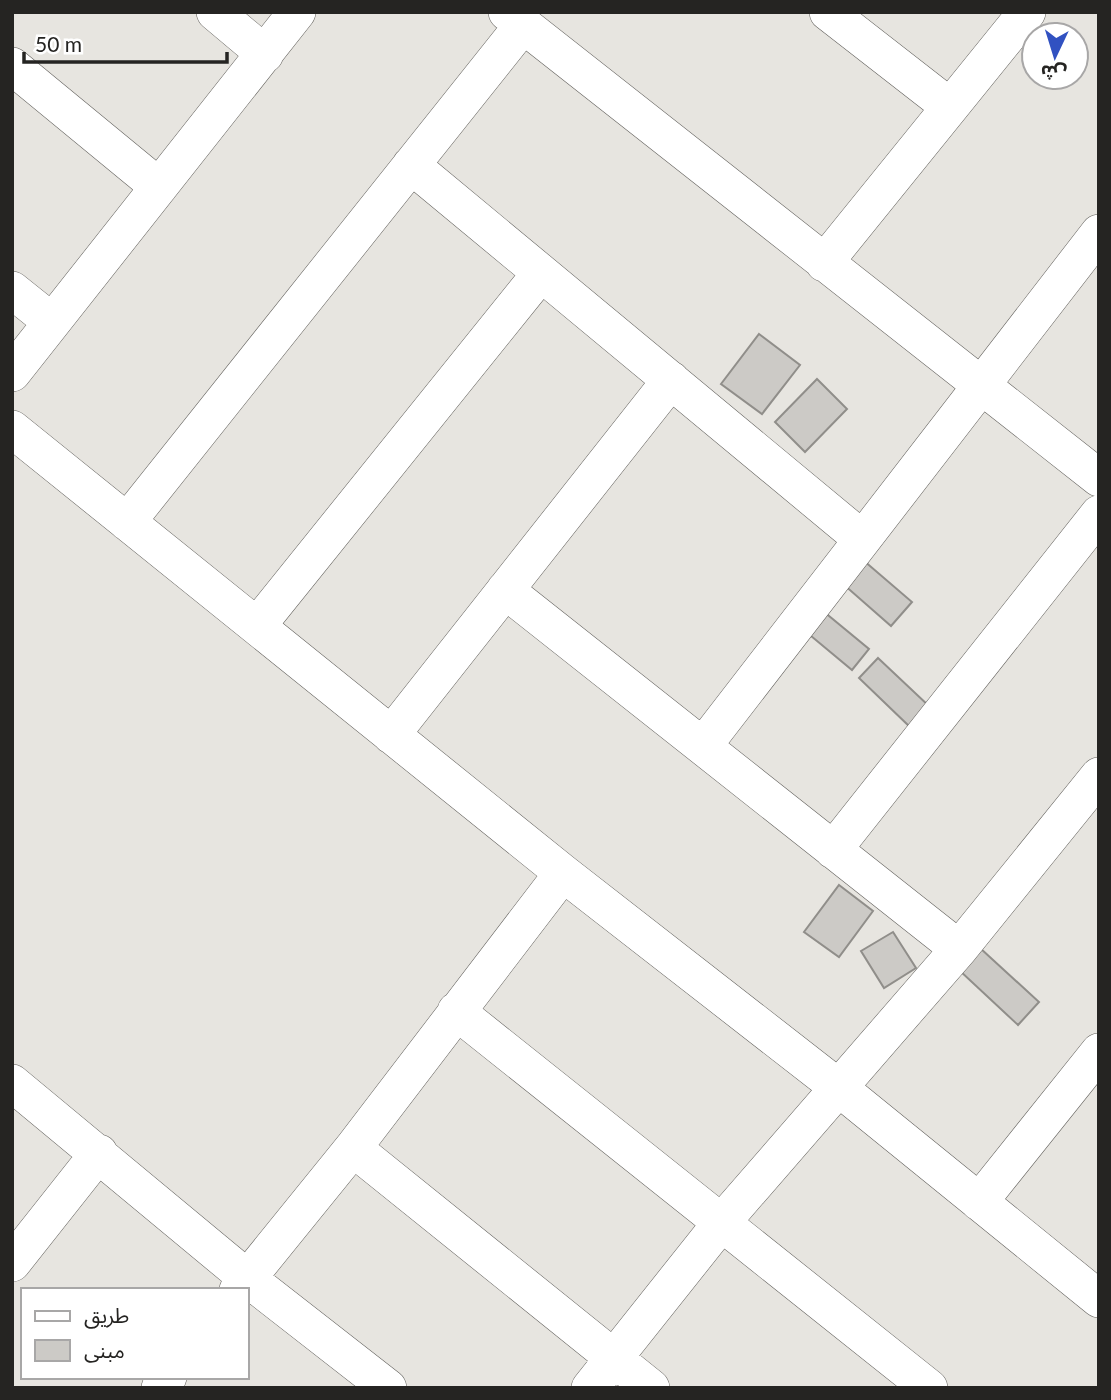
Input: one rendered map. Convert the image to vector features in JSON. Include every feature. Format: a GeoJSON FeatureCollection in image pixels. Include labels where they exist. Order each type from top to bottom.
{"type":"FeatureCollection","features":[{"type":"Feature","properties":{"kind":"street"},"geometry":{"type":"LineString","coordinates":[[215,12],[265,54]]}},
{"type":"Feature","properties":{"kind":"street"},"geometry":{"type":"LineString","coordinates":[[12,373],[297,12]]}},
{"type":"Feature","properties":{"kind":"street"},"geometry":{"type":"LineString","coordinates":[[828,12],[950,107]]}},
{"type":"Feature","properties":{"kind":"street"},"geometry":{"type":"LineString","coordinates":[[824,263],[1027,12]]}},
{"type":"Feature","properties":{"kind":"street"},"geometry":{"type":"LineString","coordinates":[[127,522],[411,165],[515,19],[1099,478]]}},
{"type":"Feature","properties":{"kind":"street"},"geometry":{"type":"LineString","coordinates":[[12,66],[159,187]]}},
{"type":"Feature","properties":{"kind":"street"},"geometry":{"type":"LineString","coordinates":[[411,165],[862,539]]}},
{"type":"Feature","properties":{"kind":"street"},"geometry":{"type":"LineString","coordinates":[[703,746],[1099,233]]}},
{"type":"Feature","properties":{"kind":"street"},"geometry":{"type":"LineString","coordinates":[[257,626],[541,273]]}},
{"type":"Feature","properties":{"kind":"street"},"geometry":{"type":"LineString","coordinates":[[12,290],[52,322]]}},
{"type":"Feature","properties":{"kind":"street"},"geometry":{"type":"LineString","coordinates":[[391,734],[671,380]]}},
{"type":"Feature","properties":{"kind":"street"},"geometry":{"type":"LineString","coordinates":[[12,429],[563,873],[839,1088],[1099,1299]]}},
{"type":"Feature","properties":{"kind":"street"},"geometry":{"type":"LineString","coordinates":[[833,850],[1099,514]]}},
{"type":"Feature","properties":{"kind":"street"},"geometry":{"type":"LineString","coordinates":[[505,590],[959,949]]}},
{"type":"Feature","properties":{"kind":"street"},"geometry":{"type":"LineString","coordinates":[[590,1388],[722,1222],[959,949],[1099,775]]}},
{"type":"Feature","properties":{"kind":"street"},"geometry":{"type":"LineString","coordinates":[[243,1284],[354,1149],[563,873]]}},
{"type":"Feature","properties":{"kind":"street"},"geometry":{"type":"LineString","coordinates":[[456,1011],[929,1388]]}},
{"type":"Feature","properties":{"kind":"street"},"geometry":{"type":"LineString","coordinates":[[979,1202],[1099,1052]]}},
{"type":"Feature","properties":{"kind":"street"},"geometry":{"type":"LineString","coordinates":[[12,1083],[99,1153],[243,1284],[375,1384]]}},
{"type":"Feature","properties":{"kind":"street"},"geometry":{"type":"LineString","coordinates":[[354,1149],[651,1388]]}},
{"type":"Feature","properties":{"kind":"street"},"geometry":{"type":"LineString","coordinates":[[12,1263],[99,1153]]}},
{"type":"Feature","properties":{"kind":"building"},"geometry":{"type":"Polygon","coordinates":[[[759,334],[800,365],[762,414],[721,384],[759,334]]]}},
{"type":"Feature","properties":{"kind":"building"},"geometry":{"type":"Polygon","coordinates":[[[817,379],[847,409],[805,452],[775,422],[817,379]]]}},
{"type":"Feature","properties":{"kind":"building"},"geometry":{"type":"Polygon","coordinates":[[[863,560],[912,602],[891,626],[843,584],[863,560]]]}},
{"type":"Feature","properties":{"kind":"building"},"geometry":{"type":"Polygon","coordinates":[[[823,611],[869,649],[852,670],[805,631],[823,611]]]}},
{"type":"Feature","properties":{"kind":"building"},"geometry":{"type":"Polygon","coordinates":[[[878,658],[930,707],[910,727],[859,678],[878,658]]]}},
{"type":"Feature","properties":{"kind":"building"},"geometry":{"type":"Polygon","coordinates":[[[839,885],[873,911],[839,957],[804,932],[839,885]]]}},
{"type":"Feature","properties":{"kind":"building"},"geometry":{"type":"Polygon","coordinates":[[[893,932],[916,968],[884,988],[861,951],[893,932]]]}},
{"type":"Feature","properties":{"kind":"building"},"geometry":{"type":"Polygon","coordinates":[[[980,948],[1039,1002],[1018,1025],[959,970],[980,948]]]}}]}
